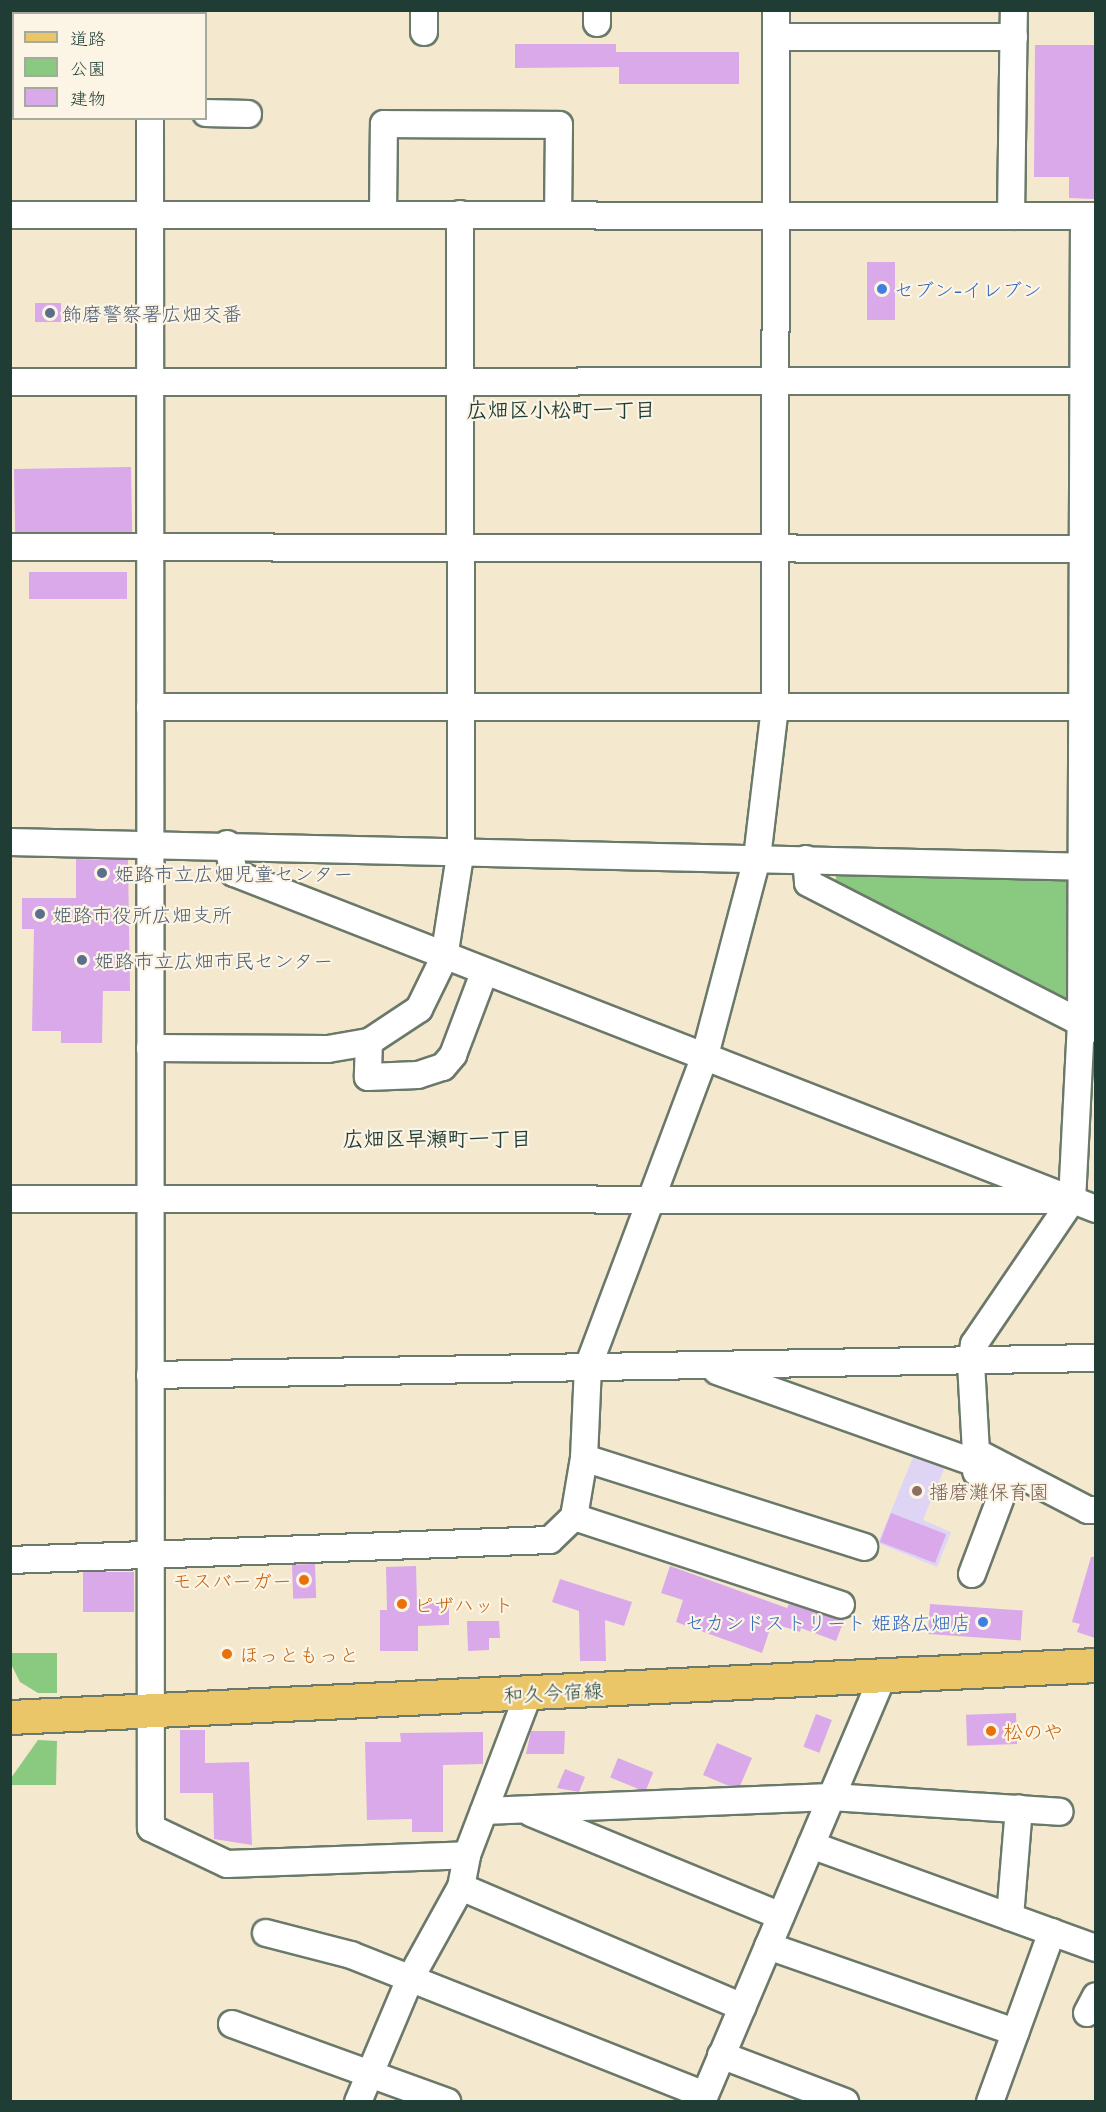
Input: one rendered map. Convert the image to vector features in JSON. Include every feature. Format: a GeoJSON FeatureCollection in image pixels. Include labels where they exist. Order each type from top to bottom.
{"type":"FeatureCollection","features":[{"type":"Feature","properties":{"kind":"main road","name":"和久今宿線"},"geometry":{"type":"LineString","coordinates":[[10,1718],[1095,1665]]}},
{"type":"Feature","properties":{"kind":"street"},"geometry":{"type":"LineString","coordinates":[[10,1560],[550,1540],[574,1517],[584,1458],[588,1367],[704,1059],[757,858],[775,706],[776,10]]}},
{"type":"Feature","properties":{"kind":"street"},"geometry":{"type":"LineString","coordinates":[[1011,216],[1014,10]]}},
{"type":"Feature","properties":{"kind":"street"},"geometry":{"type":"LineString","coordinates":[[776,37],[1014,37]]}},
{"type":"Feature","properties":{"kind":"street"},"geometry":{"type":"LineString","coordinates":[[207,113],[248,114]]}},
{"type":"Feature","properties":{"kind":"street"},"geometry":{"type":"LineString","coordinates":[[150,120],[151,1828],[227,1864],[467,1855]]}},
{"type":"Feature","properties":{"kind":"street"},"geometry":{"type":"LineString","coordinates":[[383,214],[384,124],[559,125],[558,214]]}},
{"type":"Feature","properties":{"kind":"street"},"geometry":{"type":"LineString","coordinates":[[150,1048],[328,1049],[369,1042],[418,1009],[444,958],[461,850],[460,214]]}},
{"type":"Feature","properties":{"kind":"street"},"geometry":{"type":"LineString","coordinates":[[10,215],[1090,216],[1088,1027],[1072,1200],[974,1344],[971,1363],[974,1471],[1005,1486],[972,1574]]}},
{"type":"Feature","properties":{"kind":"street"},"geometry":{"type":"LineString","coordinates":[[10,382],[1088,381]]}},
{"type":"Feature","properties":{"kind":"street"},"geometry":{"type":"LineString","coordinates":[[10,547],[1088,549]]}},
{"type":"Feature","properties":{"kind":"street"},"geometry":{"type":"LineString","coordinates":[[150,707],[1088,707]]}},
{"type":"Feature","properties":{"kind":"street"},"geometry":{"type":"LineString","coordinates":[[10,842],[227,844],[1088,867]]}},
{"type":"Feature","properties":{"kind":"street"},"geometry":{"type":"LineString","coordinates":[[227,844],[234,873],[444,958],[1095,1209]]}},
{"type":"Feature","properties":{"kind":"street"},"geometry":{"type":"LineString","coordinates":[[806,859],[808,883],[1088,1027]]}},
{"type":"Feature","properties":{"kind":"street"},"geometry":{"type":"LineString","coordinates":[[369,1042],[368,1077],[418,1075],[443,1067],[453,1055],[484,973]]}},
{"type":"Feature","properties":{"kind":"street"},"geometry":{"type":"LineString","coordinates":[[10,1198],[1072,1200]]}},
{"type":"Feature","properties":{"kind":"street"},"geometry":{"type":"LineString","coordinates":[[150,1375],[700,1365],[971,1363],[1095,1358]]}},
{"type":"Feature","properties":{"kind":"street"},"geometry":{"type":"LineString","coordinates":[[700,1365],[975,1458],[1088,1510],[1095,1510]]}},
{"type":"Feature","properties":{"kind":"street"},"geometry":{"type":"LineString","coordinates":[[584,1458],[864,1546]]}},
{"type":"Feature","properties":{"kind":"street"},"geometry":{"type":"LineString","coordinates":[[574,1517],[841,1605]]}},
{"type":"Feature","properties":{"kind":"street"},"geometry":{"type":"LineString","coordinates":[[266,1934],[351,1955],[703,2098],[883,1675]]}},
{"type":"Feature","properties":{"kind":"street"},"geometry":{"type":"LineString","coordinates":[[358,2102],[410,1979],[461,1887],[467,1855],[529,1693]]}},
{"type":"Feature","properties":{"kind":"street"},"geometry":{"type":"LineString","coordinates":[[484,1811],[831,1797],[1060,1812]]}},
{"type":"Feature","properties":{"kind":"street"},"geometry":{"type":"LineString","coordinates":[[1010,1917],[1019,1808]]}},
{"type":"Feature","properties":{"kind":"street"},"geometry":{"type":"LineString","coordinates":[[524,1810],[781,1916]]}},
{"type":"Feature","properties":{"kind":"street"},"geometry":{"type":"LineString","coordinates":[[811,1845],[1095,1948]]}},
{"type":"Feature","properties":{"kind":"street"},"geometry":{"type":"LineString","coordinates":[[461,1887],[742,2007]]}},
{"type":"Feature","properties":{"kind":"street"},"geometry":{"type":"LineString","coordinates":[[990,2102],[1052,1932]]}},
{"type":"Feature","properties":{"kind":"street"},"geometry":{"type":"LineString","coordinates":[[768,1946],[1016,2032]]}},
{"type":"Feature","properties":{"kind":"street"},"geometry":{"type":"LineString","coordinates":[[232,2024],[371,2072],[447,2102]]}},
{"type":"Feature","properties":{"kind":"street"},"geometry":{"type":"LineString","coordinates":[[721,2055],[845,2102]]}},
{"type":"Feature","properties":{"kind":"shaded area","name":"播磨灘保育園"},"geometry":{"type":"Polygon","coordinates":[[[916,1450],[947,1462],[923,1520],[951,1532],[937,1567],[878,1543],[916,1450]]]}},
{"type":"Feature","properties":{"kind":"green space"},"geometry":{"type":"Polygon","coordinates":[[[837,871],[1066,876],[1072,882],[1072,999],[1061,1003],[834,888],[837,871]]]}},
{"type":"Feature","properties":{"kind":"green space"},"geometry":{"type":"Polygon","coordinates":[[[12,1653],[57,1653],[57,1693],[38,1693],[20,1682],[12,1666],[12,1653]]]}},
{"type":"Feature","properties":{"kind":"green space"},"geometry":{"type":"Polygon","coordinates":[[[38,1740],[57,1741],[56,1785],[11,1785],[11,1778],[38,1740]]]}},
{"type":"Feature","properties":{"kind":"building"},"geometry":{"type":"Polygon","coordinates":[[[515,44],[616,44],[616,52],[739,52],[739,84],[619,84],[619,67],[515,68],[515,44]]]}},
{"type":"Feature","properties":{"kind":"building"},"geometry":{"type":"Polygon","coordinates":[[[1035,45],[1095,45],[1095,199],[1069,198],[1069,177],[1034,177],[1035,45]]]}},
{"type":"Feature","properties":{"kind":"building"},"geometry":{"type":"Polygon","coordinates":[[[867,262],[895,262],[895,320],[867,320],[867,262]]]}},
{"type":"Feature","properties":{"kind":"building"},"geometry":{"type":"Polygon","coordinates":[[[35,303],[61,303],[61,322],[35,322],[35,303]]]}},
{"type":"Feature","properties":{"kind":"building"},"geometry":{"type":"Polygon","coordinates":[[[131,467],[132,532],[15,534],[14,469],[131,467]]]}},
{"type":"Feature","properties":{"kind":"building"},"geometry":{"type":"Polygon","coordinates":[[[29,572],[127,572],[127,599],[29,599],[29,572]]]}},
{"type":"Feature","properties":{"kind":"building","name":"姫路市立広畑市民センター"},"geometry":{"type":"Polygon","coordinates":[[[76,859],[128,860],[130,991],[103,991],[102,1043],[61,1043],[61,1031],[32,1031],[34,929],[22,929],[22,898],[76,898],[76,859]]]}},
{"type":"Feature","properties":{"kind":"building"},"geometry":{"type":"Polygon","coordinates":[[[891,1513],[946,1534],[935,1563],[880,1542],[891,1513]]]}},
{"type":"Feature","properties":{"kind":"building"},"geometry":{"type":"Polygon","coordinates":[[[1091,1557],[1095,1557],[1095,1638],[1077,1632],[1080,1624],[1072,1622],[1091,1557]]]}},
{"type":"Feature","properties":{"kind":"building"},"geometry":{"type":"Polygon","coordinates":[[[315,1564],[316,1598],[293,1599],[292,1565],[315,1564]]]}},
{"type":"Feature","properties":{"kind":"building"},"geometry":{"type":"Polygon","coordinates":[[[416,1566],[417,1603],[449,1603],[449,1625],[418,1626],[418,1651],[380,1651],[380,1610],[387,1610],[386,1567],[416,1566]]]}},
{"type":"Feature","properties":{"kind":"building"},"geometry":{"type":"Polygon","coordinates":[[[670,1566],[787,1608],[789,1604],[844,1620],[836,1641],[801,1628],[800,1632],[772,1623],[762,1653],[676,1622],[683,1600],[661,1593],[670,1566]]]}},
{"type":"Feature","properties":{"kind":"building"},"geometry":{"type":"Polygon","coordinates":[[[83,1572],[134,1572],[134,1612],[83,1612],[83,1572]]]}},
{"type":"Feature","properties":{"kind":"building"},"geometry":{"type":"Polygon","coordinates":[[[560,1579],[632,1602],[624,1626],[605,1620],[606,1661],[580,1661],[579,1611],[552,1602],[560,1579]]]}},
{"type":"Feature","properties":{"kind":"building"},"geometry":{"type":"Polygon","coordinates":[[[930,1604],[1023,1610],[1021,1640],[928,1634],[930,1604]]]}},
{"type":"Feature","properties":{"kind":"building"},"geometry":{"type":"Polygon","coordinates":[[[467,1621],[499,1621],[500,1638],[489,1638],[489,1650],[468,1651],[467,1621]]]}},
{"type":"Feature","properties":{"kind":"building"},"geometry":{"type":"Polygon","coordinates":[[[1016,1713],[1017,1744],[967,1746],[966,1715],[1016,1713]]]}},
{"type":"Feature","properties":{"kind":"building"},"geometry":{"type":"Polygon","coordinates":[[[816,1714],[832,1720],[819,1753],[803,1747],[816,1714]]]}},
{"type":"Feature","properties":{"kind":"building"},"geometry":{"type":"Polygon","coordinates":[[[180,1730],[205,1730],[205,1763],[249,1762],[252,1845],[214,1839],[213,1793],[180,1793],[180,1730]]]}},
{"type":"Feature","properties":{"kind":"building"},"geometry":{"type":"Polygon","coordinates":[[[531,1731],[565,1731],[564,1754],[526,1754],[531,1731]]]}},
{"type":"Feature","properties":{"kind":"building"},"geometry":{"type":"Polygon","coordinates":[[[483,1732],[483,1764],[443,1765],[443,1832],[412,1832],[412,1819],[367,1820],[365,1742],[401,1742],[400,1733],[483,1732]]]}},
{"type":"Feature","properties":{"kind":"building"},"geometry":{"type":"Polygon","coordinates":[[[717,1743],[752,1758],[740,1786],[729,1786],[703,1775],[717,1743]]]}},
{"type":"Feature","properties":{"kind":"building"},"geometry":{"type":"Polygon","coordinates":[[[618,1758],[653,1772],[645,1792],[610,1777],[618,1758]]]}},
{"type":"Feature","properties":{"kind":"building"},"geometry":{"type":"Polygon","coordinates":[[[565,1769],[585,1777],[579,1792],[557,1788],[565,1769]]]}},
{"type":"Feature","properties":{"kind":"place","name":"セブン-イレブン"},"geometry":{"type":"Point","coordinates":[882,289]}},
{"type":"Feature","properties":{"kind":"place","name":"飾磨警察署広畑交番"},"geometry":{"type":"Point","coordinates":[50,313]}},
{"type":"Feature","properties":{"kind":"place","name":"姫路市立広畑児童センター"},"geometry":{"type":"Point","coordinates":[102,873]}},
{"type":"Feature","properties":{"kind":"place","name":"姫路市役所広畑支所"},"geometry":{"type":"Point","coordinates":[40,914]}},
{"type":"Feature","properties":{"kind":"place","name":"姫路市立広畑市民センター"},"geometry":{"type":"Point","coordinates":[82,960]}},
{"type":"Feature","properties":{"kind":"place","name":"播磨灘保育園"},"geometry":{"type":"Point","coordinates":[917,1491]}},
{"type":"Feature","properties":{"kind":"place","name":"モスバーガー"},"geometry":{"type":"Point","coordinates":[304,1580]}},
{"type":"Feature","properties":{"kind":"place","name":"ピザハット"},"geometry":{"type":"Point","coordinates":[402,1604]}},
{"type":"Feature","properties":{"kind":"place","name":"セカンドストリート 姫路広畑店"},"geometry":{"type":"Point","coordinates":[983,1622]}},
{"type":"Feature","properties":{"kind":"place","name":"ほっともっと"},"geometry":{"type":"Point","coordinates":[227,1654]}},
{"type":"Feature","properties":{"kind":"place","name":"松のや"},"geometry":{"type":"Point","coordinates":[991,1731]}},
{"type":"Feature","properties":{"kind":"district","name":"広畑区小松町一丁目"},"geometry":{"type":"Point","coordinates":[561,410]}},
{"type":"Feature","properties":{"kind":"district","name":"広畑区早瀬町一丁目"},"geometry":{"type":"Point","coordinates":[437,1139]}}]}
